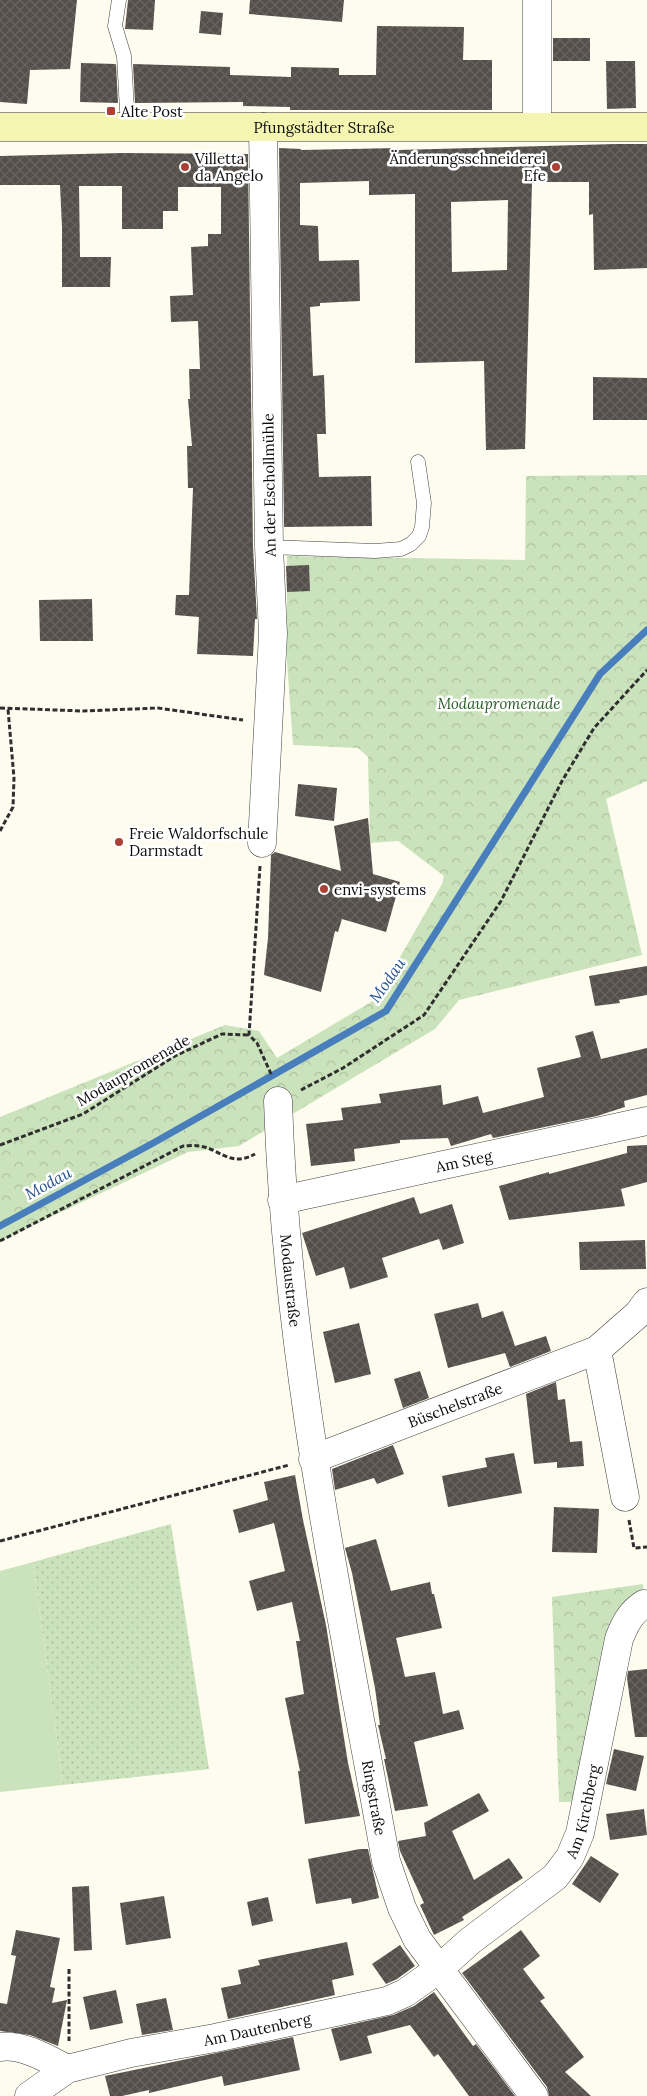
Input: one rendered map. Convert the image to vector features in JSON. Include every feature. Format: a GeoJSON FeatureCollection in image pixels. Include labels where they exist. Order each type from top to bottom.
{"type":"FeatureCollection","features":[{"type":"Feature","properties":{"kind":"street"},"geometry":{"type":"LineString","coordinates":[[537,126],[538,0]]}},
{"type":"Feature","properties":{"kind":"street","name":"Pfungstädter Straße"},"geometry":{"type":"LineString","coordinates":[[0,127],[647,127]]}},
{"type":"Feature","properties":{"kind":"street","name":"An der Eschollmühle"},"geometry":{"type":"LineString","coordinates":[[262,843],[273,634],[269,547],[263,127]]}},
{"type":"Feature","properties":{"kind":"street","name":"Modaustraße"},"geometry":{"type":"LineString","coordinates":[[276,1090],[282,1200],[313,1459]]}},
{"type":"Feature","properties":{"kind":"street","name":"Am Steg"},"geometry":{"type":"LineString","coordinates":[[282,1200],[647,1121]]}},
{"type":"Feature","properties":{"kind":"street","name":"Büschelstraße"},"geometry":{"type":"LineString","coordinates":[[313,1459],[597,1350],[638,1314],[647,1302]]}},
{"type":"Feature","properties":{"kind":"street"},"geometry":{"type":"LineString","coordinates":[[597,1350],[625,1497]]}},
{"type":"Feature","properties":{"kind":"street","name":"Ringstraße"},"geometry":{"type":"LineString","coordinates":[[313,1459],[386,1861],[402,1908],[418,1939],[534,2096]]}},
{"type":"Feature","properties":{"kind":"street","name":"Am Kirchberg"},"geometry":{"type":"LineString","coordinates":[[439,1968],[470,1941],[555,1877],[570,1857],[580,1833],[619,1639],[627,1619],[645,1604]]}},
{"type":"Feature","properties":{"kind":"street","name":"Am Dautenberg"},"geometry":{"type":"LineString","coordinates":[[29,2096],[68,2069],[131,2053],[215,2038],[387,2001],[405,1993],[439,1968]]}},
{"type":"Feature","properties":{"kind":"street"},"geometry":{"type":"LineString","coordinates":[[0,2047],[16,2048],[40,2055],[68,2069]]}},
{"type":"Feature","properties":{"kind":"lane"},"geometry":{"type":"LineString","coordinates":[[119,0],[115,26],[124,56],[128,128]]}},
{"type":"Feature","properties":{"kind":"lane"},"geometry":{"type":"LineString","coordinates":[[269,547],[375,551],[401,549],[411,544],[419,536],[422,527],[424,502],[418,462]]}},
{"type":"Feature","properties":{"kind":"path"},"geometry":{"type":"LineString","coordinates":[[262,843],[250,1035],[263,1056],[276,1090],[343,1068],[424,1016],[501,901],[562,781],[594,728],[647,670]]}},
{"type":"Feature","properties":{"kind":"path"},"geometry":{"type":"LineString","coordinates":[[0,708],[83,711],[158,708],[267,723]]}},
{"type":"Feature","properties":{"kind":"path"},"geometry":{"type":"LineString","coordinates":[[0,831],[13,807],[14,778],[8,708]]}},
{"type":"Feature","properties":{"kind":"path","name":"Modaupromenade"},"geometry":{"type":"LineString","coordinates":[[0,1145],[83,1114],[175,1056],[222,1034],[250,1035]]}},
{"type":"Feature","properties":{"kind":"path"},"geometry":{"type":"LineString","coordinates":[[0,1241],[183,1146],[200,1146],[216,1152],[226,1159],[250,1157],[265,1148],[280,1146]]}},
{"type":"Feature","properties":{"kind":"path"},"geometry":{"type":"LineString","coordinates":[[0,1541],[313,1459]]}},
{"type":"Feature","properties":{"kind":"path"},"geometry":{"type":"LineString","coordinates":[[625,1497],[634,1548],[647,1547]]}},
{"type":"Feature","properties":{"kind":"path"},"geometry":{"type":"LineString","coordinates":[[68,2069],[69,1969]]}},
{"type":"Feature","properties":{"kind":"green space","name":"Modaupromenade"},"geometry":{"type":"Polygon","coordinates":[[[647,475],[647,781],[606,799],[642,955],[459,1000],[435,1029],[239,1146],[188,1152],[0,1241],[0,1117],[225,1025],[259,1031],[277,1058],[376,999],[442,884],[444,876],[398,841],[370,843],[368,757],[358,748],[293,745],[287,661],[287,556],[525,560],[526,476],[647,475]]]}},
{"type":"Feature","properties":{"kind":"green space"},"geometry":{"type":"Polygon","coordinates":[[[171,1524],[209,1769],[63,1785],[33,1562],[171,1524]]]}},
{"type":"Feature","properties":{"kind":"green space"},"geometry":{"type":"Polygon","coordinates":[[[33,1562],[63,1785],[0,1792],[0,1571],[33,1562]]]}},
{"type":"Feature","properties":{"kind":"green space"},"geometry":{"type":"Polygon","coordinates":[[[643,1584],[644,1604],[635,1610],[587,1802],[559,1802],[552,1597],[643,1584]]]}},
{"type":"Feature","properties":{"kind":"building"},"geometry":{"type":"Polygon","coordinates":[[[0,0],[77,0],[70,69],[30,70],[27,104],[0,102],[0,0]]]}},
{"type":"Feature","properties":{"kind":"building"},"geometry":{"type":"Polygon","coordinates":[[[128,0],[155,0],[153,30],[125,29],[128,0]]]}},
{"type":"Feature","properties":{"kind":"building"},"geometry":{"type":"Polygon","coordinates":[[[250,0],[344,0],[342,22],[249,14],[250,0]]]}},
{"type":"Feature","properties":{"kind":"building"},"geometry":{"type":"Polygon","coordinates":[[[201,11],[223,13],[221,35],[199,33],[201,11]]]}},
{"type":"Feature","properties":{"kind":"building"},"geometry":{"type":"Polygon","coordinates":[[[377,26],[464,27],[463,60],[492,60],[492,110],[290,110],[290,107],[243,106],[243,102],[135,103],[133,64],[230,67],[230,75],[291,77],[291,67],[339,68],[339,75],[376,75],[377,26]]]}},
{"type":"Feature","properties":{"kind":"building"},"geometry":{"type":"Polygon","coordinates":[[[553,38],[590,38],[590,61],[553,61],[553,38]]]}},
{"type":"Feature","properties":{"kind":"building"},"geometry":{"type":"Polygon","coordinates":[[[606,61],[635,61],[636,108],[607,109],[606,61]]]}},
{"type":"Feature","properties":{"kind":"building"},"geometry":{"type":"Polygon","coordinates":[[[81,63],[116,64],[118,103],[80,102],[81,63]]]}},
{"type":"Feature","properties":{"kind":"building"},"geometry":{"type":"Polygon","coordinates":[[[647,144],[647,268],[594,270],[593,214],[589,215],[589,182],[532,182],[525,449],[486,450],[484,361],[415,363],[415,194],[369,195],[369,181],[300,183],[300,225],[318,226],[319,261],[359,260],[360,301],[320,303],[320,306],[310,307],[313,376],[324,375],[326,434],[317,434],[319,477],[371,476],[372,526],[284,527],[279,148],[301,150],[398,148],[398,150],[647,144]],[[508,200],[451,202],[452,272],[507,270],[508,200]]]}},
{"type":"Feature","properties":{"kind":"building"},"geometry":{"type":"Polygon","coordinates":[[[122,153],[248,154],[253,547],[257,619],[255,619],[253,656],[197,654],[199,617],[175,615],[176,595],[189,595],[193,488],[188,488],[187,446],[192,446],[188,399],[190,399],[189,369],[200,369],[198,321],[171,322],[170,296],[193,295],[191,247],[208,246],[208,234],[221,234],[221,187],[178,187],[178,211],[163,211],[163,229],[122,229],[122,186],[79,186],[80,257],[111,257],[110,287],[62,287],[60,185],[0,185],[0,156],[122,153]]]}},
{"type":"Feature","properties":{"kind":"building"},"geometry":{"type":"Polygon","coordinates":[[[593,377],[647,378],[647,420],[593,420],[593,377]]]}},
{"type":"Feature","properties":{"kind":"building"},"geometry":{"type":"Polygon","coordinates":[[[309,565],[310,591],[287,592],[286,566],[309,565]]]}},
{"type":"Feature","properties":{"kind":"building"},"geometry":{"type":"Polygon","coordinates":[[[92,599],[93,641],[40,641],[39,600],[92,599]]]}},
{"type":"Feature","properties":{"kind":"building"},"geometry":{"type":"Polygon","coordinates":[[[298,784],[337,788],[334,821],[295,816],[298,784]]]}},
{"type":"Feature","properties":{"kind":"building"},"geometry":{"type":"Polygon","coordinates":[[[368,818],[373,874],[400,882],[386,932],[342,919],[338,932],[335,931],[321,992],[264,975],[268,938],[271,855],[275,852],[341,871],[334,826],[368,818]]]}},
{"type":"Feature","properties":{"kind":"building"},"geometry":{"type":"Polygon","coordinates":[[[647,966],[647,995],[619,1000],[620,1003],[595,1006],[589,976],[647,966]]]}},
{"type":"Feature","properties":{"kind":"building"},"geometry":{"type":"Polygon","coordinates":[[[593,1031],[601,1059],[647,1048],[647,1095],[624,1101],[625,1107],[597,1116],[493,1138],[491,1134],[451,1146],[448,1138],[400,1140],[400,1143],[354,1149],[355,1161],[311,1166],[306,1124],[343,1120],[341,1108],[381,1103],[379,1094],[441,1085],[443,1105],[478,1096],[483,1113],[544,1097],[537,1068],[581,1057],[575,1036],[593,1031]]]}},
{"type":"Feature","properties":{"kind":"building"},"geometry":{"type":"Polygon","coordinates":[[[647,1145],[647,1182],[621,1189],[625,1206],[509,1220],[499,1186],[627,1153],[627,1146],[647,1145]]]}},
{"type":"Feature","properties":{"kind":"building"},"geometry":{"type":"Polygon","coordinates":[[[414,1197],[420,1214],[452,1204],[464,1243],[443,1250],[439,1239],[382,1258],[388,1277],[350,1289],[344,1267],[316,1276],[302,1233],[414,1197]]]}},
{"type":"Feature","properties":{"kind":"building"},"geometry":{"type":"Polygon","coordinates":[[[645,1240],[646,1269],[580,1270],[579,1242],[645,1240]]]}},
{"type":"Feature","properties":{"kind":"building"},"geometry":{"type":"Polygon","coordinates":[[[478,1303],[482,1318],[503,1311],[515,1346],[546,1336],[551,1351],[510,1367],[505,1353],[448,1368],[434,1314],[478,1303]]]}},
{"type":"Feature","properties":{"kind":"building"},"geometry":{"type":"Polygon","coordinates":[[[359,1323],[371,1374],[335,1383],[323,1332],[359,1323]]]}},
{"type":"Feature","properties":{"kind":"building"},"geometry":{"type":"Polygon","coordinates":[[[420,1371],[429,1398],[403,1408],[394,1379],[420,1371]]]}},
{"type":"Feature","properties":{"kind":"building"},"geometry":{"type":"Polygon","coordinates":[[[556,1382],[558,1400],[565,1399],[570,1442],[582,1441],[584,1466],[557,1468],[557,1462],[534,1464],[526,1394],[556,1382]]]}},
{"type":"Feature","properties":{"kind":"building"},"geometry":{"type":"Polygon","coordinates":[[[393,1445],[404,1474],[377,1484],[374,1478],[335,1490],[332,1469],[393,1445]]]}},
{"type":"Feature","properties":{"kind":"building"},"geometry":{"type":"Polygon","coordinates":[[[514,1453],[522,1493],[448,1507],[442,1476],[487,1467],[485,1458],[514,1453]]]}},
{"type":"Feature","properties":{"kind":"building"},"geometry":{"type":"Polygon","coordinates":[[[295,1475],[326,1625],[348,1763],[360,1816],[305,1824],[298,1771],[300,1771],[285,1698],[304,1694],[296,1641],[300,1641],[292,1602],[257,1611],[249,1581],[285,1571],[274,1523],[239,1533],[233,1510],[268,1500],[264,1482],[295,1475]]]}},
{"type":"Feature","properties":{"kind":"building"},"geometry":{"type":"Polygon","coordinates":[[[554,1507],[599,1509],[597,1553],[552,1552],[554,1507]]]}},
{"type":"Feature","properties":{"kind":"building"},"geometry":{"type":"Polygon","coordinates":[[[376,1539],[391,1591],[430,1582],[442,1628],[396,1638],[405,1677],[435,1672],[443,1714],[459,1710],[464,1729],[414,1742],[428,1806],[395,1811],[378,1725],[380,1725],[375,1688],[352,1573],[345,1548],[376,1539]]]}},
{"type":"Feature","properties":{"kind":"building"},"geometry":{"type":"Polygon","coordinates":[[[647,1669],[647,1737],[635,1737],[627,1678],[628,1671],[647,1669]]]}},
{"type":"Feature","properties":{"kind":"building"},"geometry":{"type":"Polygon","coordinates":[[[614,1749],[644,1756],[636,1791],[606,1784],[614,1749]]]}},
{"type":"Feature","properties":{"kind":"building"},"geometry":{"type":"Polygon","coordinates":[[[479,1793],[489,1811],[452,1831],[474,1880],[509,1858],[523,1878],[462,1917],[464,1920],[434,1935],[420,1905],[424,1903],[400,1851],[398,1841],[426,1836],[424,1823],[479,1793]]]}},
{"type":"Feature","properties":{"kind":"building"},"geometry":{"type":"Polygon","coordinates":[[[644,1809],[647,1835],[610,1840],[606,1814],[644,1809]]]}},
{"type":"Feature","properties":{"kind":"building"},"geometry":{"type":"Polygon","coordinates":[[[368,1849],[379,1898],[352,1904],[351,1898],[316,1904],[308,1859],[368,1849]]]}},
{"type":"Feature","properties":{"kind":"building"},"geometry":{"type":"Polygon","coordinates":[[[591,1856],[619,1874],[600,1903],[572,1884],[591,1856]]]}},
{"type":"Feature","properties":{"kind":"building"},"geometry":{"type":"Polygon","coordinates":[[[89,1886],[92,1950],[74,1951],[72,1887],[89,1886]]]}},
{"type":"Feature","properties":{"kind":"building"},"geometry":{"type":"Polygon","coordinates":[[[164,1896],[171,1938],[126,1945],[120,1903],[164,1896]]]}},
{"type":"Feature","properties":{"kind":"building"},"geometry":{"type":"Polygon","coordinates":[[[268,1897],[273,1921],[252,1926],[247,1902],[268,1897]]]}},
{"type":"Feature","properties":{"kind":"building"},"geometry":{"type":"Polygon","coordinates":[[[16,1930],[60,1938],[50,1987],[55,1988],[52,2003],[67,2000],[58,2046],[30,2035],[0,2031],[0,2003],[7,2004],[16,1956],[11,1955],[16,1930]]]}},
{"type":"Feature","properties":{"kind":"building"},"geometry":{"type":"Polygon","coordinates":[[[521,1930],[540,1956],[523,1969],[545,1998],[540,2001],[584,2057],[565,2072],[591,2096],[549,2096],[547,2087],[462,1973],[521,1930]]]}},
{"type":"Feature","properties":{"kind":"building"},"geometry":{"type":"Polygon","coordinates":[[[347,1942],[354,1975],[332,1980],[335,1995],[228,2019],[221,1988],[241,1984],[238,1970],[260,1965],[258,1960],[347,1942]]]}},
{"type":"Feature","properties":{"kind":"building"},"geometry":{"type":"Polygon","coordinates":[[[400,1945],[415,1966],[397,1979],[386,1984],[372,1964],[400,1945]]]}},
{"type":"Feature","properties":{"kind":"building"},"geometry":{"type":"Polygon","coordinates":[[[116,1990],[123,2023],[90,2030],[83,1997],[116,1990]]]}},
{"type":"Feature","properties":{"kind":"building"},"geometry":{"type":"Polygon","coordinates":[[[434,1992],[473,2046],[476,2044],[515,2096],[469,2096],[438,2054],[434,2057],[410,2025],[367,2036],[372,2053],[340,2061],[331,2029],[393,2015],[414,2006],[434,1992]]]}},
{"type":"Feature","properties":{"kind":"building"},"geometry":{"type":"Polygon","coordinates":[[[166,1998],[173,2030],[142,2035],[136,2004],[166,1998]]]}},
{"type":"Feature","properties":{"kind":"building"},"geometry":{"type":"Polygon","coordinates":[[[293,2037],[300,2070],[224,2086],[222,2076],[149,2093],[149,2090],[122,2096],[110,2096],[105,2076],[293,2037]]]}},
{"type":"Feature","properties":{"kind":"waterway","name":"Modau"},"geometry":{"type":"LineString","coordinates":[[0,1226],[155,1142],[386,1011],[600,674],[647,630]]}},
{"type":"Feature","properties":{"kind":"place","name":"Alte Post"},"geometry":{"type":"Point","coordinates":[111,111]}},
{"type":"Feature","properties":{"kind":"place","name":"Villetta da Angelo"},"geometry":{"type":"Point","coordinates":[185,167]}},
{"type":"Feature","properties":{"kind":"place","name":"Änderungsschneiderei Efe"},"geometry":{"type":"Point","coordinates":[556,167]}},
{"type":"Feature","properties":{"kind":"place","name":"Freie Waldorfschule Darmstadt"},"geometry":{"type":"Point","coordinates":[119,842]}},
{"type":"Feature","properties":{"kind":"place","name":"envi-systems"},"geometry":{"type":"Point","coordinates":[324,889]}}]}
